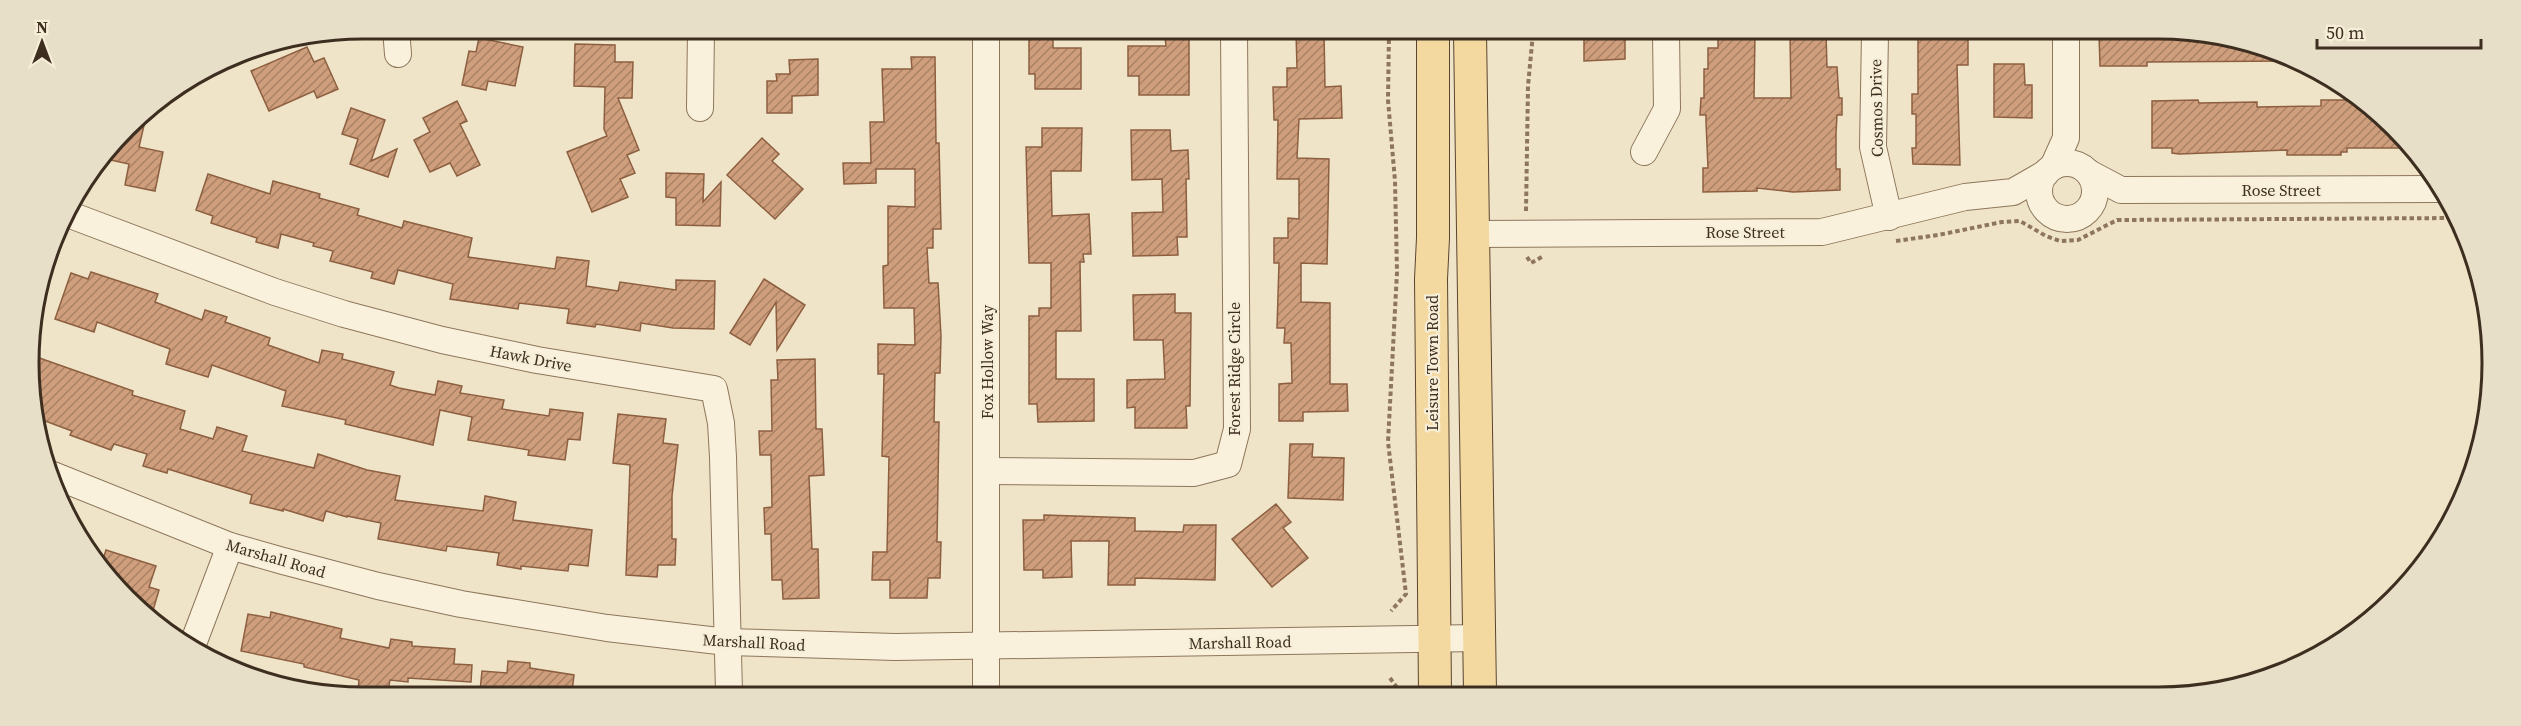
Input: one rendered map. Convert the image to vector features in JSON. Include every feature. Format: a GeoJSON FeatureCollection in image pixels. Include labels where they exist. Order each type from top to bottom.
{"type":"FeatureCollection","features":[{"type":"Feature","properties":{"kind":"main road","name":"Leisure Town Road"},"geometry":{"type":"LineString","coordinates":[[1432,39],[1435,687]]}},
{"type":"Feature","properties":{"kind":"main road"},"geometry":{"type":"LineString","coordinates":[[1470,39],[1480,687]]}},
{"type":"Feature","properties":{"kind":"street"},"geometry":{"type":"LineString","coordinates":[[397,39],[398,54]]}},
{"type":"Feature","properties":{"kind":"street"},"geometry":{"type":"LineString","coordinates":[[700,108],[701,39]]}},
{"type":"Feature","properties":{"kind":"street","name":"Fox Hollow Way"},"geometry":{"type":"LineString","coordinates":[[986,39],[986,687]]}},
{"type":"Feature","properties":{"kind":"street","name":"Forest Ridge Circle"},"geometry":{"type":"LineString","coordinates":[[987,471],[1194,473],[1228,464],[1237,429],[1234,39]]}},
{"type":"Feature","properties":{"kind":"street"},"geometry":{"type":"LineString","coordinates":[[1644,152],[1667,109],[1666,39]]}},
{"type":"Feature","properties":{"kind":"street","name":"Cosmos Drive"},"geometry":{"type":"LineString","coordinates":[[1875,39],[1873,147],[1890,229]]}},
{"type":"Feature","properties":{"kind":"street"},"geometry":{"type":"LineString","coordinates":[[2043,206],[2039,189],[2066,138],[2066,39]]}},
{"type":"Feature","properties":{"kind":"street"},"geometry":{"type":"LineString","coordinates":[[2066,138],[2096,191],[2089,209]]}},
{"type":"Feature","properties":{"kind":"street"},"geometry":{"type":"LineString","coordinates":[[2049,170],[2072,164],[2085,170]]}},
{"type":"Feature","properties":{"kind":"street","name":"Rose Street"},"geometry":{"type":"LineString","coordinates":[[1474,234],[1822,232],[1890,229],[1965,197],[2013,192],[2049,170]]}},
{"type":"Feature","properties":{"kind":"street","name":"Rose Street"},"geometry":{"type":"LineString","coordinates":[[2085,170],[2121,190],[2431,189]]}},
{"type":"Feature","properties":{"kind":"street"},"geometry":{"type":"LineString","coordinates":[[2013,192],[2043,206],[2049,213],[2066,219],[2074,219],[2121,190]]}},
{"type":"Feature","properties":{"kind":"street","name":"Hawk Drive"},"geometry":{"type":"LineString","coordinates":[[74,216],[275,292],[366,320],[442,340],[537,360],[714,389],[721,423],[723,457],[729,687]]}},
{"type":"Feature","properties":{"kind":"street","name":"Marshall Road"},"geometry":{"type":"LineString","coordinates":[[61,479],[230,546],[378,586],[461,604],[607,628],[727,642],[895,647],[1479,638]]}},
{"type":"Feature","properties":{"kind":"street"},"geometry":{"type":"LineString","coordinates":[[195,640],[230,546]]}},
{"type":"Feature","properties":{"kind":"path"},"geometry":{"type":"LineString","coordinates":[[1389,39],[1388,100],[1395,181],[1397,272],[1388,442],[1406,594],[1391,611]]}},
{"type":"Feature","properties":{"kind":"path"},"geometry":{"type":"LineString","coordinates":[[1526,212],[1528,86],[1532,39]]}},
{"type":"Feature","properties":{"kind":"path"},"geometry":{"type":"LineString","coordinates":[[1890,229],[1938,236],[1967,228],[2020,221],[2060,241],[2078,240],[2117,219],[2448,218]]}},
{"type":"Feature","properties":{"kind":"path"},"geometry":{"type":"LineString","coordinates":[[1531,263],[1543,257]]}},
{"type":"Feature","properties":{"kind":"path"},"geometry":{"type":"LineString","coordinates":[[1390,678],[1397,687]]}},
{"type":"Feature","properties":{"kind":"building"},"geometry":{"type":"Polygon","coordinates":[[[479,39],[523,47],[515,86],[488,81],[486,90],[462,85],[469,51],[476,52],[479,39]]]}},
{"type":"Feature","properties":{"kind":"building"},"geometry":{"type":"Polygon","coordinates":[[[1029,39],[1053,39],[1053,48],[1081,48],[1081,89],[1035,89],[1035,74],[1029,74],[1029,39]]]}},
{"type":"Feature","properties":{"kind":"building"},"geometry":{"type":"Polygon","coordinates":[[[1165,39],[1189,39],[1189,95],[1139,95],[1139,76],[1128,76],[1128,46],[1166,46],[1165,39]]]}},
{"type":"Feature","properties":{"kind":"building"},"geometry":{"type":"Polygon","coordinates":[[[1296,39],[1324,39],[1325,87],[1341,86],[1342,118],[1299,119],[1297,158],[1329,159],[1327,264],[1301,263],[1301,302],[1330,303],[1330,384],[1347,384],[1348,411],[1303,412],[1303,421],[1279,421],[1279,384],[1292,383],[1291,343],[1284,343],[1285,328],[1277,328],[1279,263],[1274,263],[1274,238],[1288,238],[1288,218],[1299,219],[1299,179],[1277,179],[1278,120],[1274,120],[1273,87],[1287,87],[1287,68],[1297,68],[1296,39]]]}},
{"type":"Feature","properties":{"kind":"building"},"geometry":{"type":"Polygon","coordinates":[[[1584,39],[1625,39],[1625,59],[1584,61],[1584,39]]]}},
{"type":"Feature","properties":{"kind":"building"},"geometry":{"type":"Polygon","coordinates":[[[1718,39],[1755,39],[1754,98],[1791,98],[1790,39],[1826,39],[1827,67],[1837,67],[1839,98],[1842,98],[1842,115],[1837,115],[1836,133],[1836,169],[1840,169],[1840,190],[1793,192],[1757,188],[1757,191],[1703,192],[1703,168],[1708,168],[1706,115],[1700,115],[1701,98],[1704,98],[1704,69],[1708,69],[1708,48],[1718,48],[1718,39]]]}},
{"type":"Feature","properties":{"kind":"building"},"geometry":{"type":"Polygon","coordinates":[[[1918,39],[1968,39],[1968,65],[1957,65],[1960,165],[1913,164],[1912,148],[1916,148],[1916,114],[1912,114],[1912,94],[1918,94],[1918,39]]]}},
{"type":"Feature","properties":{"kind":"building"},"geometry":{"type":"Polygon","coordinates":[[[2099,39],[2200,42],[2242,50],[2275,61],[2147,62],[2147,66],[2100,66],[2099,39]]]}},
{"type":"Feature","properties":{"kind":"building"},"geometry":{"type":"Polygon","coordinates":[[[575,44],[615,45],[615,62],[633,62],[632,98],[618,98],[639,150],[627,155],[635,173],[620,179],[628,197],[592,212],[567,152],[607,136],[604,129],[605,87],[574,86],[575,44]]]}},
{"type":"Feature","properties":{"kind":"building"},"geometry":{"type":"Polygon","coordinates":[[[307,47],[314,62],[324,58],[338,89],[317,98],[314,91],[269,111],[251,71],[307,47]]]}},
{"type":"Feature","properties":{"kind":"building"},"geometry":{"type":"Polygon","coordinates":[[[911,57],[935,57],[936,143],[939,143],[941,229],[933,229],[933,248],[927,248],[929,283],[938,283],[941,336],[940,373],[935,373],[934,422],[939,422],[937,542],[941,542],[940,578],[928,578],[927,598],[890,598],[890,580],[872,580],[873,552],[887,552],[889,457],[882,456],[884,374],[878,374],[878,344],[915,345],[914,308],[884,308],[883,266],[888,265],[888,206],[915,207],[915,169],[876,169],[876,183],[844,184],[843,163],[871,163],[870,122],[884,122],[882,69],[912,69],[911,57]]]}},
{"type":"Feature","properties":{"kind":"building"},"geometry":{"type":"Polygon","coordinates":[[[818,59],[818,95],[792,96],[792,113],[767,113],[767,81],[777,81],[776,74],[790,74],[789,60],[818,59]]]}},
{"type":"Feature","properties":{"kind":"building"},"geometry":{"type":"Polygon","coordinates":[[[1994,64],[2024,64],[2025,85],[2032,85],[2032,118],[1994,117],[1994,64]]]}},
{"type":"Feature","properties":{"kind":"building"},"geometry":{"type":"Polygon","coordinates":[[[2321,100],[2346,100],[2372,119],[2401,148],[2347,148],[2347,152],[2341,152],[2341,155],[2287,155],[2287,150],[2172,153],[2172,148],[2152,148],[2152,101],[2257,102],[2257,107],[2321,106],[2321,100]]]}},
{"type":"Feature","properties":{"kind":"building"},"geometry":{"type":"Polygon","coordinates":[[[457,101],[467,121],[460,124],[480,165],[457,176],[450,163],[430,172],[414,140],[430,132],[423,118],[457,101]]]}},
{"type":"Feature","properties":{"kind":"building"},"geometry":{"type":"Polygon","coordinates":[[[351,108],[385,120],[371,161],[397,149],[388,177],[350,164],[358,139],[342,134],[351,108]]]}},
{"type":"Feature","properties":{"kind":"building"},"geometry":{"type":"Polygon","coordinates":[[[144,124],[139,147],[163,152],[155,191],[125,185],[129,164],[111,160],[144,124]]]}},
{"type":"Feature","properties":{"kind":"building"},"geometry":{"type":"Polygon","coordinates":[[[1042,128],[1082,128],[1081,171],[1051,171],[1052,216],[1089,214],[1091,254],[1083,254],[1084,262],[1080,262],[1081,331],[1056,331],[1056,379],[1094,379],[1094,421],[1038,422],[1037,404],[1029,404],[1029,316],[1039,316],[1039,308],[1051,308],[1051,263],[1029,263],[1026,147],[1042,147],[1042,128]]]}},
{"type":"Feature","properties":{"kind":"building"},"geometry":{"type":"Polygon","coordinates":[[[1131,130],[1170,130],[1171,151],[1188,150],[1187,237],[1177,237],[1178,255],[1133,256],[1132,213],[1163,212],[1162,179],[1132,180],[1131,130]]]}},
{"type":"Feature","properties":{"kind":"building"},"geometry":{"type":"Polygon","coordinates":[[[762,138],[779,154],[772,161],[803,189],[775,219],[727,175],[762,138]]]}},
{"type":"Feature","properties":{"kind":"building"},"geometry":{"type":"Polygon","coordinates":[[[666,173],[704,174],[703,202],[721,182],[720,226],[676,225],[676,198],[666,197],[666,173]]]}},
{"type":"Feature","properties":{"kind":"building"},"geometry":{"type":"Polygon","coordinates":[[[208,174],[270,194],[273,181],[320,194],[319,198],[359,209],[357,215],[402,228],[404,221],[472,238],[468,257],[555,269],[557,257],[589,261],[586,286],[618,291],[620,282],[676,290],[676,280],[715,281],[714,329],[673,328],[641,323],[640,331],[596,324],[595,327],[567,323],[569,309],[519,303],[518,309],[450,299],[453,284],[398,270],[394,284],[371,278],[373,272],[330,261],[333,251],[313,246],[314,243],[281,234],[278,248],[256,242],[257,238],[211,223],[213,216],[196,210],[208,174]]]}},
{"type":"Feature","properties":{"kind":"building"},"geometry":{"type":"Polygon","coordinates":[[[91,272],[158,294],[155,302],[202,320],[205,310],[227,317],[225,322],[270,338],[268,345],[319,363],[322,350],[343,354],[342,359],[394,372],[390,385],[399,388],[435,395],[438,381],[462,386],[460,393],[504,400],[502,409],[549,416],[550,409],[583,413],[580,440],[568,439],[565,460],[528,455],[529,450],[468,440],[472,417],[440,410],[433,445],[345,424],[346,420],[282,406],[286,391],[212,365],[208,377],[166,364],[170,349],[97,322],[94,332],[55,319],[71,273],[88,279],[91,272]]]}},
{"type":"Feature","properties":{"kind":"building"},"geometry":{"type":"Polygon","coordinates":[[[764,279],[805,305],[777,350],[776,302],[750,345],[730,333],[764,279]]]}},
{"type":"Feature","properties":{"kind":"building"},"geometry":{"type":"Polygon","coordinates":[[[1175,294],[1175,313],[1191,313],[1190,406],[1186,406],[1187,428],[1135,428],[1135,407],[1127,408],[1127,380],[1165,379],[1163,340],[1134,340],[1133,295],[1175,294]]]}},
{"type":"Feature","properties":{"kind":"building"},"geometry":{"type":"Polygon","coordinates":[[[39,358],[133,391],[132,395],[185,411],[180,429],[213,439],[217,427],[247,436],[242,451],[314,468],[318,454],[367,470],[400,476],[395,500],[483,511],[485,496],[516,502],[513,520],[592,530],[588,566],[569,564],[568,571],[521,566],[521,569],[497,565],[499,553],[447,546],[446,551],[378,539],[381,523],[326,511],[323,521],[283,509],[283,511],[250,503],[252,495],[168,469],[167,473],[143,466],[147,454],[114,444],[111,450],[70,435],[72,431],[44,421],[39,358]]]}},
{"type":"Feature","properties":{"kind":"building"},"geometry":{"type":"Polygon","coordinates":[[[815,359],[816,429],[822,429],[824,475],[809,476],[812,549],[818,549],[819,598],[783,599],[782,580],[772,580],[771,534],[765,534],[764,508],[772,507],[771,455],[760,455],[759,431],[772,431],[771,380],[778,380],[777,360],[815,359]]]}},
{"type":"Feature","properties":{"kind":"building"},"geometry":{"type":"Polygon","coordinates":[[[618,414],[666,419],[663,443],[678,445],[672,496],[672,539],[676,539],[675,565],[658,565],[657,577],[626,575],[630,465],[613,463],[618,414]]]}},
{"type":"Feature","properties":{"kind":"building"},"geometry":{"type":"Polygon","coordinates":[[[1290,444],[1313,444],[1312,457],[1344,458],[1343,500],[1288,498],[1290,444]]]}},
{"type":"Feature","properties":{"kind":"building"},"geometry":{"type":"Polygon","coordinates":[[[1276,504],[1291,522],[1283,528],[1308,558],[1272,587],[1232,539],[1276,504]]]}},
{"type":"Feature","properties":{"kind":"building"},"geometry":{"type":"Polygon","coordinates":[[[1044,515],[1135,518],[1135,531],[1183,532],[1184,525],[1216,525],[1215,580],[1135,578],[1135,585],[1108,585],[1109,541],[1071,541],[1072,577],[1043,578],[1043,570],[1024,570],[1023,520],[1044,520],[1044,515]]]}},
{"type":"Feature","properties":{"kind":"building"},"geometry":{"type":"Polygon","coordinates":[[[106,550],[156,566],[149,587],[159,590],[153,610],[119,577],[104,557],[106,550]]]}},
{"type":"Feature","properties":{"kind":"building"},"geometry":{"type":"Polygon","coordinates":[[[271,612],[342,629],[340,638],[389,648],[391,639],[412,642],[412,646],[455,649],[454,664],[472,665],[471,682],[408,678],[408,682],[390,680],[389,687],[358,687],[359,680],[304,667],[304,664],[241,651],[248,614],[270,618],[271,612]]]}},
{"type":"Feature","properties":{"kind":"building"},"geometry":{"type":"Polygon","coordinates":[[[508,661],[530,663],[530,668],[574,675],[573,687],[480,687],[482,671],[507,673],[508,661]]]}}]}
